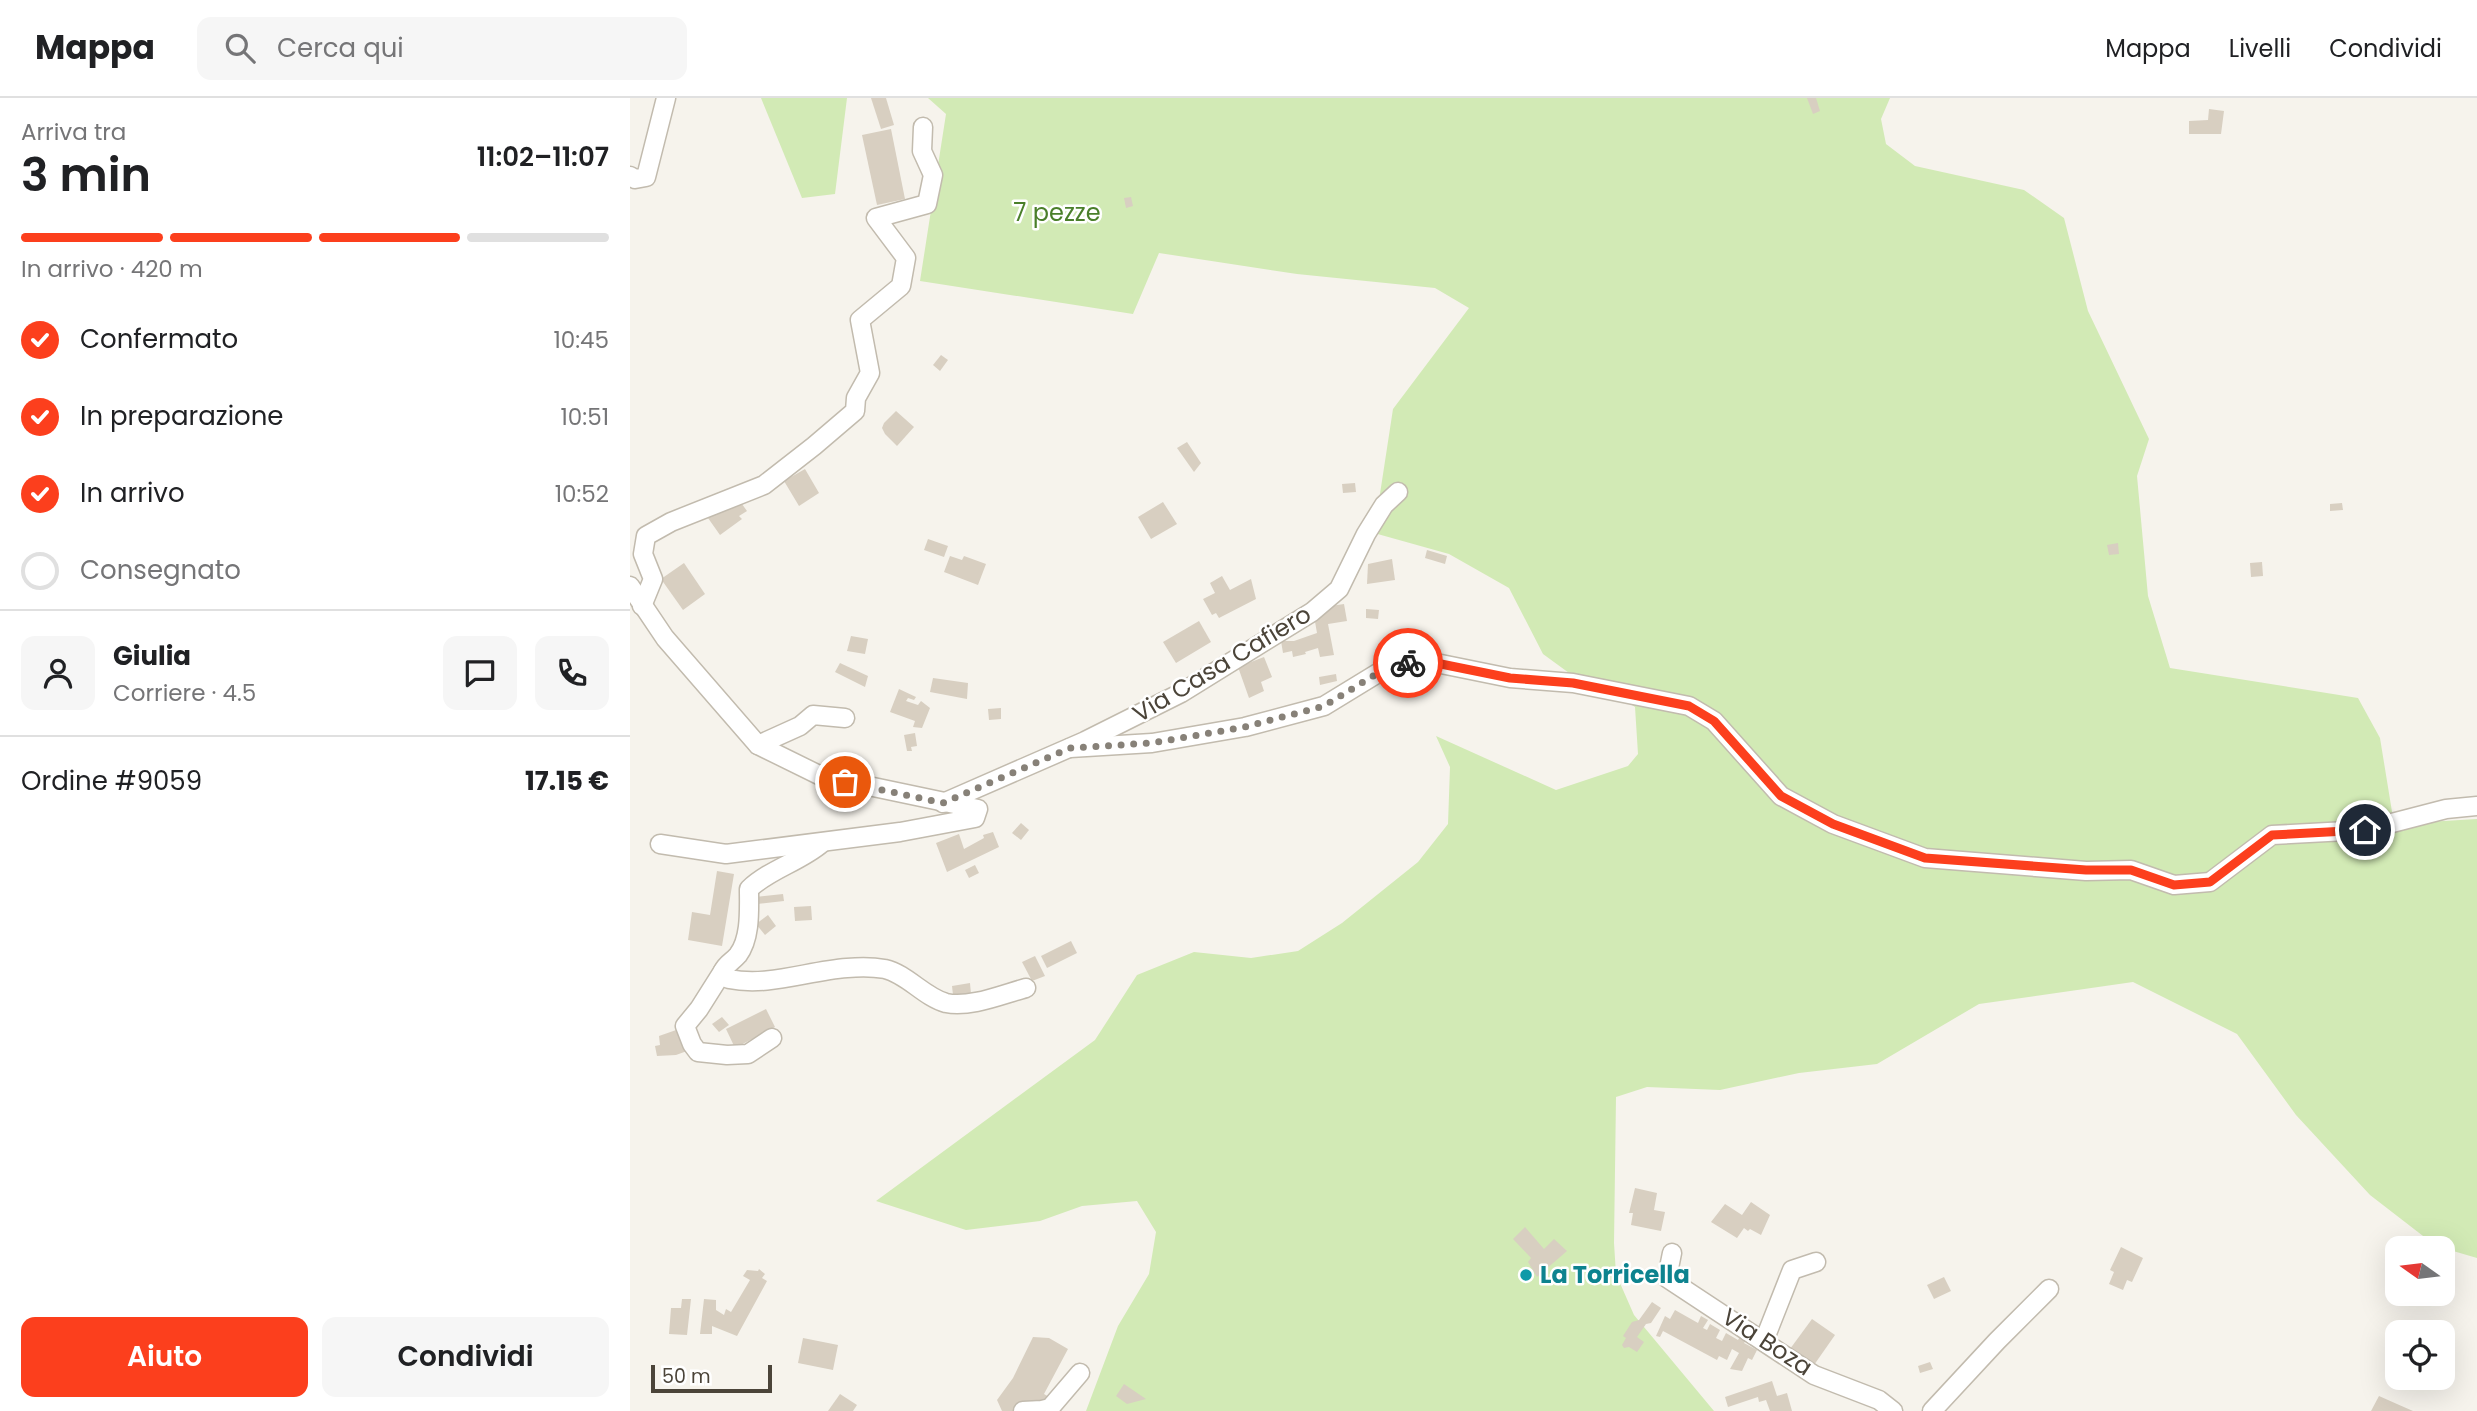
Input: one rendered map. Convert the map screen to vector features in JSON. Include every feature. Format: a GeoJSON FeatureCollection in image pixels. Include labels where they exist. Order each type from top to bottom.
{"type":"FeatureCollection","features":[{"type":"Feature","properties":{"kind":"street"},"geometry":{"type":"LineString","coordinates":[[630,176],[635,179],[646,177],[666,98]]}},
{"type":"Feature","properties":{"kind":"street"},"geometry":{"type":"LineString","coordinates":[[642,606],[653,579],[643,554],[646,536],[671,522],[764,485],[855,411],[856,398],[870,373],[860,320],[901,286],[906,258],[876,218],[927,204],[933,175],[922,151],[923,127]]}},
{"type":"Feature","properties":{"kind":"street","name":"Via Casa Cafiero"},"geometry":{"type":"LineString","coordinates":[[943,803],[1070,748],[1181,694],[1312,612],[1339,589],[1366,534],[1384,505],[1398,492]]}},
{"type":"Feature","properties":{"kind":"street"},"geometry":{"type":"LineString","coordinates":[[630,586],[665,638],[758,745],[821,776],[978,809],[975,818],[900,832],[726,854],[660,844]]}},
{"type":"Feature","properties":{"kind":"street"},"geometry":{"type":"LineString","coordinates":[[1070,748],[1152,743],[1245,727],[1324,706],[1396,662],[1441,664],[1510,678],[1573,683],[1689,706],[1714,721],[1781,796],[1833,824],[1925,858],[2086,870],[2131,870],[2174,885],[2210,882],[2272,835],[2365,830],[2446,809],[2477,806]]}},
{"type":"Feature","properties":{"kind":"street"},"geometry":{"type":"LineString","coordinates":[[758,745],[800,726],[813,715],[845,718]]}},
{"type":"Feature","properties":{"kind":"street"},"geometry":{"type":"LineString","coordinates":[[772,1038],[748,1054],[698,1052],[691,1044],[685,1026],[699,1009],[727,963],[737,957],[742,947],[749,916],[749,889],[761,877],[800,859],[823,842]]}},
{"type":"Feature","properties":{"kind":"street"},"geometry":{"type":"LineString","coordinates":[[723,971],[729,979],[744,982],[790,979],[847,968],[886,970],[928,995],[948,1003],[969,1002],[1026,988]]}},
{"type":"Feature","properties":{"kind":"street","name":"Via Boza"},"geometry":{"type":"LineString","coordinates":[[1672,1253],[1667,1278],[1814,1375],[1879,1400],[1893,1411]]}},
{"type":"Feature","properties":{"kind":"street"},"geometry":{"type":"LineString","coordinates":[[1763,1341],[1792,1270],[1816,1262]]}},
{"type":"Feature","properties":{"kind":"street"},"geometry":{"type":"LineString","coordinates":[[1932,1411],[2049,1289]]}},
{"type":"Feature","properties":{"kind":"street"},"geometry":{"type":"LineString","coordinates":[[1023,1411],[1050,1408],[1080,1373]]}},
{"type":"Feature","properties":{"kind":"green space"},"geometry":{"type":"Polygon","coordinates":[[[761,98],[847,98],[835,194],[802,198],[761,98]]]}},
{"type":"Feature","properties":{"kind":"green space","name":"7 pezze"},"geometry":{"type":"Polygon","coordinates":[[[928,98],[1890,98],[1881,119],[1886,144],[1915,166],[2024,190],[2064,218],[2088,311],[2149,439],[2137,476],[2148,596],[2170,668],[2358,698],[2380,738],[2394,824],[2477,819],[2477,1258],[2455,1252],[2455,1236],[2423,1236],[2370,1195],[2296,1115],[2237,1034],[2133,982],[1979,1004],[1877,1064],[1799,1073],[1720,1090],[1647,1087],[1616,1097],[1616,1274],[1634,1315],[1714,1411],[1086,1411],[1118,1326],[1149,1274],[1156,1232],[1137,1201],[1082,1206],[1040,1221],[966,1230],[876,1201],[1095,1040],[1137,975],[1194,952],[1251,958],[1298,951],[1342,923],[1418,862],[1448,824],[1450,767],[1436,736],[1556,790],[1628,766],[1638,754],[1635,707],[1611,691],[1580,681],[1543,654],[1509,588],[1449,554],[1374,533],[1393,409],[1469,308],[1435,288],[1297,274],[1159,253],[1133,314],[920,281],[946,114],[928,98]]]}},
{"type":"Feature","properties":{"kind":"building"},"geometry":{"type":"Polygon","coordinates":[[[871,98],[886,98],[894,125],[881,129],[871,98]]]}},
{"type":"Feature","properties":{"kind":"building"},"geometry":{"type":"Polygon","coordinates":[[[1807,98],[1816,98],[1820,111],[1813,114],[1807,98]]]}},
{"type":"Feature","properties":{"kind":"building"},"geometry":{"type":"Polygon","coordinates":[[[2209,109],[2224,111],[2221,134],[2189,134],[2189,121],[2208,120],[2209,109]]]}},
{"type":"Feature","properties":{"kind":"building"},"geometry":{"type":"Polygon","coordinates":[[[891,129],[905,199],[877,205],[862,135],[891,129]]]}},
{"type":"Feature","properties":{"kind":"building"},"geometry":{"type":"Polygon","coordinates":[[[1131,197],[1133,206],[1126,208],[1124,198],[1131,197]]]}},
{"type":"Feature","properties":{"kind":"building"},"geometry":{"type":"Polygon","coordinates":[[[941,355],[948,360],[940,371],[933,365],[941,355]]]}},
{"type":"Feature","properties":{"kind":"building"},"geometry":{"type":"Polygon","coordinates":[[[896,411],[914,427],[897,446],[882,428],[896,411]]]}},
{"type":"Feature","properties":{"kind":"building"},"geometry":{"type":"Polygon","coordinates":[[[1187,442],[1201,463],[1194,472],[1177,448],[1187,442]]]}},
{"type":"Feature","properties":{"kind":"building"},"geometry":{"type":"Polygon","coordinates":[[[805,469],[819,493],[799,506],[784,481],[805,469]]]}},
{"type":"Feature","properties":{"kind":"building"},"geometry":{"type":"Polygon","coordinates":[[[1355,483],[1356,492],[1343,493],[1342,484],[1355,483]]]}},
{"type":"Feature","properties":{"kind":"building"},"geometry":{"type":"Polygon","coordinates":[[[739,500],[747,511],[739,516],[742,519],[720,535],[708,518],[739,500]]]}},
{"type":"Feature","properties":{"kind":"building"},"geometry":{"type":"Polygon","coordinates":[[[1163,502],[1177,524],[1151,539],[1138,517],[1163,502]]]}},
{"type":"Feature","properties":{"kind":"building"},"geometry":{"type":"Polygon","coordinates":[[[2342,503],[2343,510],[2330,511],[2330,504],[2342,503]]]}},
{"type":"Feature","properties":{"kind":"building"},"geometry":{"type":"Polygon","coordinates":[[[928,539],[948,546],[944,557],[924,550],[928,539]]]}},
{"type":"Feature","properties":{"kind":"building"},"geometry":{"type":"Polygon","coordinates":[[[2118,543],[2119,554],[2109,555],[2107,545],[2118,543]]]}},
{"type":"Feature","properties":{"kind":"building"},"geometry":{"type":"Polygon","coordinates":[[[1427,550],[1447,556],[1445,564],[1425,558],[1427,550]]]}},
{"type":"Feature","properties":{"kind":"building"},"geometry":{"type":"Polygon","coordinates":[[[950,556],[962,560],[964,556],[986,564],[978,585],[944,572],[950,556]]]}},
{"type":"Feature","properties":{"kind":"building"},"geometry":{"type":"Polygon","coordinates":[[[1392,559],[1395,580],[1367,584],[1368,564],[1392,559]]]}},
{"type":"Feature","properties":{"kind":"building"},"geometry":{"type":"Polygon","coordinates":[[[2262,562],[2263,576],[2251,577],[2250,563],[2262,562]]]}},
{"type":"Feature","properties":{"kind":"building"},"geometry":{"type":"Polygon","coordinates":[[[684,563],[705,594],[683,610],[661,579],[684,563]]]}},
{"type":"Feature","properties":{"kind":"building"},"geometry":{"type":"Polygon","coordinates":[[[1222,576],[1230,590],[1251,579],[1256,599],[1219,618],[1216,613],[1212,615],[1203,599],[1215,593],[1210,583],[1222,576]]]}},
{"type":"Feature","properties":{"kind":"building"},"geometry":{"type":"Polygon","coordinates":[[[1344,604],[1347,621],[1328,624],[1334,655],[1320,657],[1318,648],[1293,657],[1292,651],[1283,653],[1281,641],[1294,641],[1317,633],[1314,616],[1324,615],[1324,607],[1344,604]]]}},
{"type":"Feature","properties":{"kind":"building"},"geometry":{"type":"Polygon","coordinates":[[[1366,609],[1379,610],[1378,619],[1366,618],[1366,609]]]}},
{"type":"Feature","properties":{"kind":"building"},"geometry":{"type":"Polygon","coordinates":[[[1199,621],[1211,642],[1176,663],[1163,642],[1199,621]]]}},
{"type":"Feature","properties":{"kind":"building"},"geometry":{"type":"Polygon","coordinates":[[[851,636],[868,639],[865,654],[847,651],[851,636]]]}},
{"type":"Feature","properties":{"kind":"building"},"geometry":{"type":"Polygon","coordinates":[[[1264,657],[1272,677],[1261,682],[1264,691],[1249,698],[1238,667],[1264,657]]]}},
{"type":"Feature","properties":{"kind":"building"},"geometry":{"type":"Polygon","coordinates":[[[840,663],[868,676],[865,687],[835,672],[840,663]]]}},
{"type":"Feature","properties":{"kind":"building"},"geometry":{"type":"Polygon","coordinates":[[[1336,674],[1337,681],[1320,685],[1319,677],[1336,674]]]}},
{"type":"Feature","properties":{"kind":"building"},"geometry":{"type":"Polygon","coordinates":[[[933,678],[968,683],[967,699],[930,692],[933,678]]]}},
{"type":"Feature","properties":{"kind":"building"},"geometry":{"type":"Polygon","coordinates":[[[899,689],[916,697],[906,701],[918,705],[921,701],[930,708],[922,728],[913,727],[915,721],[890,712],[899,689]]]}},
{"type":"Feature","properties":{"kind":"building"},"geometry":{"type":"Polygon","coordinates":[[[1001,708],[1001,719],[989,720],[988,709],[1001,708]]]}},
{"type":"Feature","properties":{"kind":"building"},"geometry":{"type":"Polygon","coordinates":[[[915,733],[917,746],[911,747],[912,751],[907,751],[904,735],[915,733]]]}},
{"type":"Feature","properties":{"kind":"building"},"geometry":{"type":"Polygon","coordinates":[[[1021,823],[1029,830],[1021,840],[1012,833],[1021,823]]]}},
{"type":"Feature","properties":{"kind":"building"},"geometry":{"type":"Polygon","coordinates":[[[993,832],[999,847],[947,872],[936,843],[959,834],[964,849],[984,838],[983,835],[993,832]]]}},
{"type":"Feature","properties":{"kind":"building"},"geometry":{"type":"Polygon","coordinates":[[[975,865],[979,873],[969,878],[965,870],[975,865]]]}},
{"type":"Feature","properties":{"kind":"building"},"geometry":{"type":"Polygon","coordinates":[[[717,871],[734,874],[722,946],[688,940],[692,912],[710,915],[717,871]]]}},
{"type":"Feature","properties":{"kind":"building"},"geometry":{"type":"Polygon","coordinates":[[[783,894],[784,901],[757,904],[756,897],[783,894]]]}},
{"type":"Feature","properties":{"kind":"building"},"geometry":{"type":"Polygon","coordinates":[[[811,906],[812,920],[795,921],[794,907],[811,906]]]}},
{"type":"Feature","properties":{"kind":"building"},"geometry":{"type":"Polygon","coordinates":[[[768,915],[776,926],[765,935],[756,924],[768,915]]]}},
{"type":"Feature","properties":{"kind":"building"},"geometry":{"type":"Polygon","coordinates":[[[1071,941],[1077,953],[1047,968],[1041,956],[1071,941]]]}},
{"type":"Feature","properties":{"kind":"building"},"geometry":{"type":"Polygon","coordinates":[[[1035,956],[1045,976],[1032,981],[1022,962],[1035,956]]]}},
{"type":"Feature","properties":{"kind":"building"},"geometry":{"type":"Polygon","coordinates":[[[970,983],[971,994],[953,995],[952,986],[970,983]]]}},
{"type":"Feature","properties":{"kind":"building"},"geometry":{"type":"Polygon","coordinates":[[[766,1009],[775,1027],[735,1048],[726,1029],[766,1009]]]}},
{"type":"Feature","properties":{"kind":"building"},"geometry":{"type":"Polygon","coordinates":[[[722,1017],[729,1025],[719,1032],[712,1024],[722,1017]]]}},
{"type":"Feature","properties":{"kind":"building"},"geometry":{"type":"Polygon","coordinates":[[[679,1029],[687,1051],[676,1055],[657,1056],[655,1046],[660,1045],[659,1036],[679,1029]]]}},
{"type":"Feature","properties":{"kind":"building"},"geometry":{"type":"Polygon","coordinates":[[[1635,1188],[1657,1193],[1654,1210],[1665,1212],[1661,1231],[1631,1225],[1633,1213],[1629,1213],[1635,1188]]]}},
{"type":"Feature","properties":{"kind":"building"},"geometry":{"type":"Polygon","coordinates":[[[1751,1202],[1770,1215],[1761,1235],[1744,1228],[1737,1238],[1711,1222],[1725,1204],[1742,1215],[1751,1202]]]}},
{"type":"Feature","properties":{"kind":"building"},"geometry":{"type":"Polygon","coordinates":[[[1525,1227],[1544,1249],[1554,1239],[1567,1251],[1537,1277],[1528,1262],[1531,1258],[1513,1239],[1525,1227]]]}},
{"type":"Feature","properties":{"kind":"building"},"geometry":{"type":"Polygon","coordinates":[[[2121,1247],[2143,1258],[2132,1282],[2127,1280],[2123,1290],[2109,1284],[2114,1272],[2110,1270],[2121,1247]]]}},
{"type":"Feature","properties":{"kind":"building"},"geometry":{"type":"Polygon","coordinates":[[[759,1269],[765,1274],[762,1278],[767,1281],[737,1336],[712,1326],[712,1334],[700,1334],[704,1299],[716,1300],[716,1310],[724,1315],[726,1309],[731,1312],[750,1280],[743,1276],[747,1270],[759,1269]]]}},
{"type":"Feature","properties":{"kind":"building"},"geometry":{"type":"Polygon","coordinates":[[[1944,1277],[1951,1291],[1934,1299],[1927,1285],[1944,1277]]]}},
{"type":"Feature","properties":{"kind":"building"},"geometry":{"type":"Polygon","coordinates":[[[682,1299],[691,1299],[687,1335],[669,1334],[671,1308],[681,1308],[682,1299]]]}},
{"type":"Feature","properties":{"kind":"building"},"geometry":{"type":"Polygon","coordinates":[[[1652,1302],[1661,1308],[1637,1337],[1644,1342],[1637,1352],[1629,1347],[1624,1348],[1622,1345],[1626,1338],[1623,1336],[1632,1322],[1639,1320],[1652,1302]]]}},
{"type":"Feature","properties":{"kind":"building"},"geometry":{"type":"Polygon","coordinates":[[[1675,1310],[1698,1323],[1701,1316],[1708,1320],[1703,1328],[1707,1330],[1710,1324],[1720,1330],[1716,1338],[1722,1341],[1726,1333],[1738,1340],[1741,1335],[1749,1337],[1744,1343],[1757,1350],[1752,1360],[1748,1358],[1742,1371],[1730,1369],[1739,1353],[1732,1349],[1727,1360],[1719,1356],[1717,1360],[1663,1331],[1660,1337],[1656,1336],[1665,1316],[1670,1319],[1675,1310]]]}},
{"type":"Feature","properties":{"kind":"building"},"geometry":{"type":"Polygon","coordinates":[[[1812,1319],[1835,1335],[1814,1365],[1790,1349],[1812,1319]]]}},
{"type":"Feature","properties":{"kind":"building"},"geometry":{"type":"Polygon","coordinates":[[[1033,1337],[1049,1338],[1068,1349],[1044,1394],[1049,1397],[1046,1403],[1017,1406],[1013,1411],[1002,1411],[997,1400],[1013,1378],[1033,1337]]]}},
{"type":"Feature","properties":{"kind":"building"},"geometry":{"type":"Polygon","coordinates":[[[803,1338],[838,1345],[833,1370],[798,1363],[803,1338]]]}},
{"type":"Feature","properties":{"kind":"building"},"geometry":{"type":"Polygon","coordinates":[[[1930,1362],[1933,1369],[1920,1373],[1918,1366],[1930,1362]]]}},
{"type":"Feature","properties":{"kind":"building"},"geometry":{"type":"Polygon","coordinates":[[[1772,1381],[1777,1396],[1787,1393],[1792,1411],[1770,1411],[1766,1400],[1759,1402],[1758,1397],[1728,1407],[1725,1397],[1772,1381]]]}},
{"type":"Feature","properties":{"kind":"building"},"geometry":{"type":"Polygon","coordinates":[[[1124,1384],[1146,1399],[1127,1404],[1116,1396],[1124,1384]]]}},
{"type":"Feature","properties":{"kind":"building"},"geometry":{"type":"Polygon","coordinates":[[[840,1394],[857,1405],[853,1411],[828,1411],[840,1394]]]}},
{"type":"Feature","properties":{"kind":"building"},"geometry":{"type":"Polygon","coordinates":[[[2379,1396],[2397,1404],[2413,1411],[2371,1411],[2379,1396]]]}},
{"type":"Feature","properties":{"kind":"way so far"},"geometry":{"type":"LineString","coordinates":[[845,782],[943,803],[1070,748],[1152,743],[1245,727],[1324,706],[1396,662],[1408,663]]}},
{"type":"Feature","properties":{"kind":"place","name":"La Torricella"},"geometry":{"type":"Point","coordinates":[1526,1275]}},
{"type":"Feature","properties":{"kind":"route"},"geometry":{"type":"LineString","coordinates":[[1408,663],[1441,664],[1510,678],[1573,683],[1667,704],[1689,706],[1714,721],[1781,796],[1833,824],[1925,858],[2086,870],[2131,870],[2174,885],[2210,882],[2272,835],[2365,830]]}}]}
